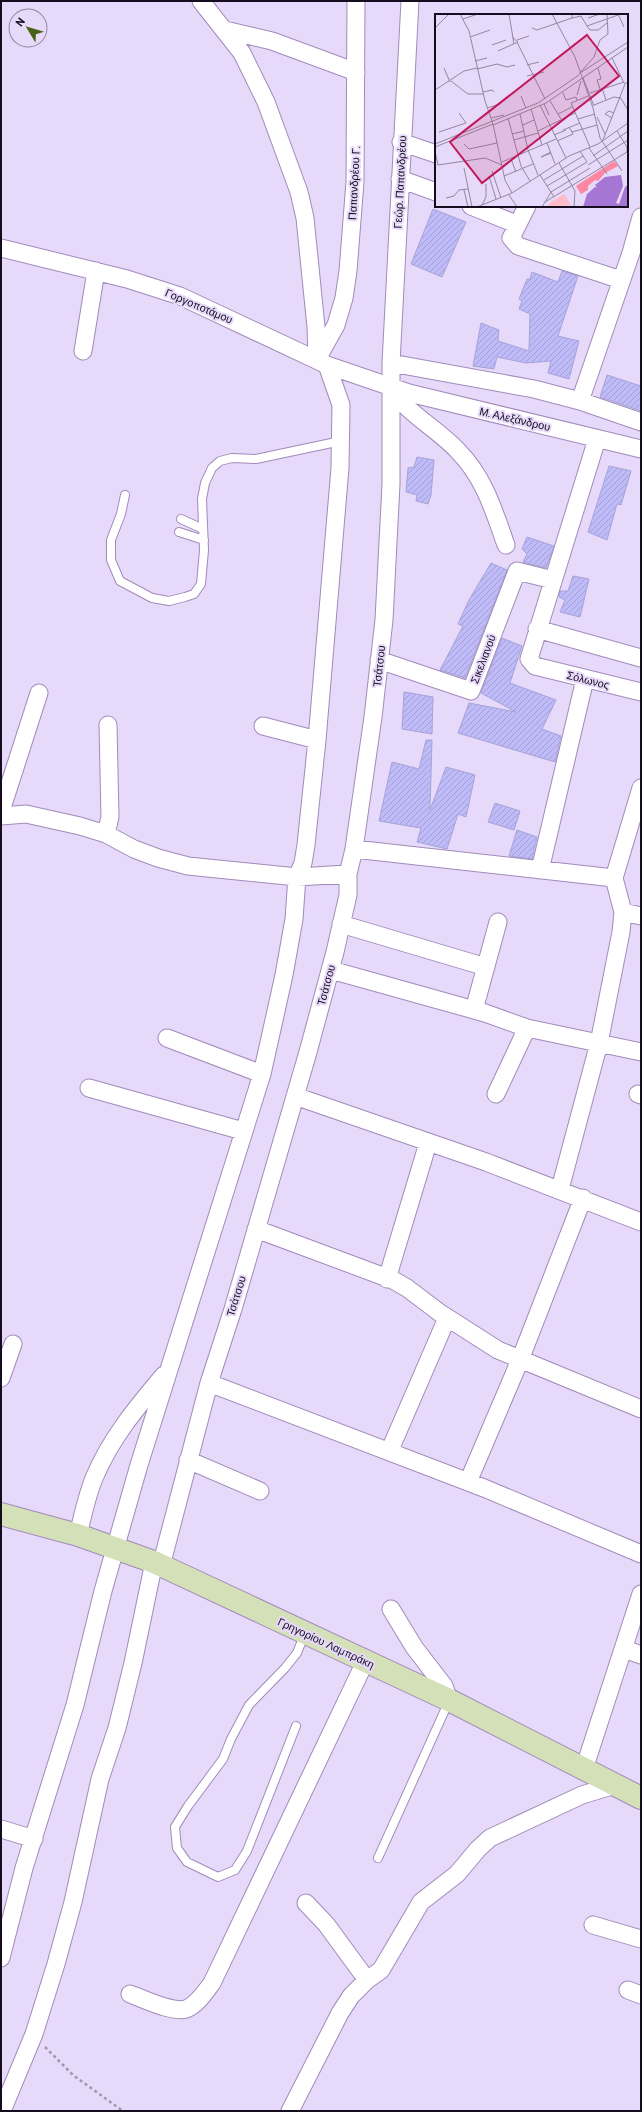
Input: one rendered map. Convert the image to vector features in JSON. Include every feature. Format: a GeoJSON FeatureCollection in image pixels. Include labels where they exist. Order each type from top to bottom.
{"type":"FeatureCollection","features":[{"type":"Feature","properties":{"kind":"street"},"geometry":{"type":"LineString","coordinates":[[1,1958],[20,1882],[75,1705],[114,1547],[168,1370],[262,1074],[284,975],[294,919],[297,877],[303,863],[306,845],[317,740],[335,536],[341,441],[341,405],[322,362],[316,327],[306,218],[299,192],[266,102],[242,53],[201,1]]}},
{"type":"Feature","properties":{"kind":"street","name":"Παπανδρέου Γ."},"geometry":{"type":"LineString","coordinates":[[322,362],[336,325],[344,298],[348,271],[355,182],[356,1]]}},
{"type":"Feature","properties":{"kind":"street","name":"Γεώρ. Παπανδρέου"},"geometry":{"type":"LineString","coordinates":[[390,386],[401,142],[410,1]]}},
{"type":"Feature","properties":{"kind":"street"},"geometry":{"type":"LineString","coordinates":[[225,30],[272,40],[356,72]]}},
{"type":"Feature","properties":{"kind":"street"},"geometry":{"type":"LineString","coordinates":[[401,142],[435,154]]}},
{"type":"Feature","properties":{"kind":"street"},"geometry":{"type":"LineString","coordinates":[[400,179],[435,192]]}},
{"type":"Feature","properties":{"kind":"street"},"geometry":{"type":"LineString","coordinates":[[474,207],[516,224]]}},
{"type":"Feature","properties":{"kind":"street"},"geometry":{"type":"LineString","coordinates":[[526,207],[516,224],[511,238],[518,246],[621,280]]}},
{"type":"Feature","properties":{"kind":"street"},"geometry":{"type":"LineString","coordinates":[[580,402],[621,280],[636,255],[641,217]]}},
{"type":"Feature","properties":{"kind":"street","name":"Γοργοποτάμου"},"geometry":{"type":"LineString","coordinates":[[1,248],[96,271],[180,296],[322,362],[390,386]]}},
{"type":"Feature","properties":{"kind":"street"},"geometry":{"type":"LineString","coordinates":[[83,351],[96,271]]}},
{"type":"Feature","properties":{"kind":"street"},"geometry":{"type":"LineString","coordinates":[[391,363],[534,389],[641,422]]}},
{"type":"Feature","properties":{"kind":"street"},"geometry":{"type":"LineString","coordinates":[[390,386],[402,404],[443,436],[469,463],[488,494],[506,545]]}},
{"type":"Feature","properties":{"kind":"street","name":"Μ. Αλεξάνδρου"},"geometry":{"type":"LineString","coordinates":[[390,386],[457,406],[549,426],[641,449]]}},
{"type":"Feature","properties":{"kind":"street","name":"Τσάτσου"},"geometry":{"type":"LineString","coordinates":[[2,2111],[34,2034],[56,1964],[73,1902],[100,1779],[117,1728],[157,1564],[209,1383],[296,1096],[330,970],[348,895],[348,874],[354,849],[384,620],[391,484],[390,386]]}},
{"type":"Feature","properties":{"kind":"street"},"geometry":{"type":"LineString","coordinates":[[597,439],[537,629],[641,658]]}},
{"type":"Feature","properties":{"kind":"street","name":"Σικελιανού"},"geometry":{"type":"LineString","coordinates":[[379,660],[471,691],[517,571],[553,580]]}},
{"type":"Feature","properties":{"kind":"street","name":"Σόλωνος"},"geometry":{"type":"LineString","coordinates":[[537,629],[529,659],[535,666],[641,692]]}},
{"type":"Feature","properties":{"kind":"street"},"geometry":{"type":"LineString","coordinates":[[540,870],[585,679]]}},
{"type":"Feature","properties":{"kind":"street"},"geometry":{"type":"LineString","coordinates":[[1,811],[39,693]]}},
{"type":"Feature","properties":{"kind":"street"},"geometry":{"type":"LineString","coordinates":[[106,834],[110,817],[108,725]]}},
{"type":"Feature","properties":{"kind":"street"},"geometry":{"type":"LineString","coordinates":[[263,726],[317,740]]}},
{"type":"Feature","properties":{"kind":"street"},"geometry":{"type":"LineString","coordinates":[[560,1190],[599,1043],[621,932],[622,912],[614,878],[641,788]]}},
{"type":"Feature","properties":{"kind":"street"},"geometry":{"type":"LineString","coordinates":[[1,816],[26,814],[50,818],[106,834],[140,851],[188,866],[297,877],[348,874]]}},
{"type":"Feature","properties":{"kind":"street"},"geometry":{"type":"LineString","coordinates":[[354,849],[614,878]]}},
{"type":"Feature","properties":{"kind":"street"},"geometry":{"type":"LineString","coordinates":[[622,912],[641,916]]}},
{"type":"Feature","properties":{"kind":"street"},"geometry":{"type":"LineString","coordinates":[[474,1010],[498,922]]}},
{"type":"Feature","properties":{"kind":"street"},"geometry":{"type":"LineString","coordinates":[[341,924],[486,967]]}},
{"type":"Feature","properties":{"kind":"street"},"geometry":{"type":"LineString","coordinates":[[330,970],[474,1010],[526,1028],[641,1052]]}},
{"type":"Feature","properties":{"kind":"street"},"geometry":{"type":"LineString","coordinates":[[496,1094],[526,1028]]}},
{"type":"Feature","properties":{"kind":"street"},"geometry":{"type":"LineString","coordinates":[[166,1038],[262,1074]]}},
{"type":"Feature","properties":{"kind":"street"},"geometry":{"type":"LineString","coordinates":[[89,1088],[243,1131]]}},
{"type":"Feature","properties":{"kind":"street"},"geometry":{"type":"LineString","coordinates":[[296,1096],[486,1162],[641,1222]]}},
{"type":"Feature","properties":{"kind":"street"},"geometry":{"type":"LineString","coordinates":[[387,1279],[428,1143]]}},
{"type":"Feature","properties":{"kind":"street"},"geometry":{"type":"LineString","coordinates":[[468,1482],[520,1360],[582,1198]]}},
{"type":"Feature","properties":{"kind":"street"},"geometry":{"type":"LineString","coordinates":[[256,1229],[407,1288],[447,1318],[498,1350],[641,1409]]}},
{"type":"Feature","properties":{"kind":"street"},"geometry":{"type":"LineString","coordinates":[[389,1452],[447,1318]]}},
{"type":"Feature","properties":{"kind":"street"},"geometry":{"type":"LineString","coordinates":[[1,1378],[13,1344]]}},
{"type":"Feature","properties":{"kind":"street"},"geometry":{"type":"LineString","coordinates":[[78,1535],[90,1490],[107,1451],[123,1425],[168,1370]]}},
{"type":"Feature","properties":{"kind":"street"},"geometry":{"type":"LineString","coordinates":[[209,1383],[468,1482],[641,1554]]}},
{"type":"Feature","properties":{"kind":"street"},"geometry":{"type":"LineString","coordinates":[[188,1460],[260,1491]]}},
{"type":"Feature","properties":{"kind":"street","name":"Γρηγορίου Λαμπράκη"},"geometry":{"type":"LineString","coordinates":[[1,1514],[78,1535],[157,1564],[449,1700],[641,1798]]}},
{"type":"Feature","properties":{"kind":"street"},"geometry":{"type":"LineString","coordinates":[[584,1769],[641,1594]]}},
{"type":"Feature","properties":{"kind":"street"},"geometry":{"type":"LineString","coordinates":[[392,1609],[414,1647],[444,1686],[449,1700]]}},
{"type":"Feature","properties":{"kind":"street"},"geometry":{"type":"LineString","coordinates":[[624,1649],[641,1655]]}},
{"type":"Feature","properties":{"kind":"street"},"geometry":{"type":"LineString","coordinates":[[130,1994],[172,2009],[186,2009],[199,1998],[212,1983],[365,1662]]}},
{"type":"Feature","properties":{"kind":"street"},"geometry":{"type":"LineString","coordinates":[[290,2111],[340,2014],[351,1996],[367,1980],[381,1970],[421,1902],[457,1874],[478,1849],[490,1838],[582,1795],[615,1785]]}},
{"type":"Feature","properties":{"kind":"street"},"geometry":{"type":"LineString","coordinates":[[1,1829],[34,1839]]}},
{"type":"Feature","properties":{"kind":"street"},"geometry":{"type":"LineString","coordinates":[[306,1903],[326,1924],[367,1980]]}},
{"type":"Feature","properties":{"kind":"street"},"geometry":{"type":"LineString","coordinates":[[593,1924],[641,1939]]}},
{"type":"Feature","properties":{"kind":"lane"},"geometry":{"type":"LineString","coordinates":[[125,495],[121,514],[111,540],[111,560],[120,581],[152,598],[169,601],[194,594],[201,584],[204,540],[202,499],[205,483],[212,468],[220,461],[232,458],[256,459],[341,441]]}},
{"type":"Feature","properties":{"kind":"lane"},"geometry":{"type":"LineString","coordinates":[[182,519],[203,529]]}},
{"type":"Feature","properties":{"kind":"lane"},"geometry":{"type":"LineString","coordinates":[[179,532],[204,540]]}},
{"type":"Feature","properties":{"kind":"lane"},"geometry":{"type":"LineString","coordinates":[[296,1726],[247,1851],[235,1870],[218,1877],[187,1862],[177,1848],[175,1827],[188,1806],[223,1759],[231,1739],[249,1705],[285,1668],[297,1653],[305,1633]]}},
{"type":"Feature","properties":{"kind":"lane"},"geometry":{"type":"LineString","coordinates":[[378,1858],[449,1700]]}},
{"type":"Feature","properties":{"kind":"path"},"geometry":{"type":"LineString","coordinates":[[34,2034],[50,2054],[73,2075],[123,2111]]}},
{"type":"Feature","properties":{"kind":"building"},"geometry":{"type":"Polygon","coordinates":[[[433,209],[466,222],[442,277],[411,264],[433,209]]]}},
{"type":"Feature","properties":{"kind":"building"},"geometry":{"type":"Polygon","coordinates":[[[562,271],[578,276],[558,336],[579,341],[569,379],[548,373],[551,361],[526,363],[497,357],[494,369],[473,366],[481,323],[499,330],[498,341],[529,351],[530,314],[519,309],[522,301],[519,299],[527,279],[530,279],[532,272],[558,282],[562,271]]]}},
{"type":"Feature","properties":{"kind":"building"},"geometry":{"type":"Polygon","coordinates":[[[607,375],[641,386],[641,411],[600,397],[607,375]]]}},
{"type":"Feature","properties":{"kind":"building"},"geometry":{"type":"Polygon","coordinates":[[[417,457],[434,460],[431,495],[428,504],[416,501],[417,495],[406,492],[408,468],[414,467],[417,457]]]}},
{"type":"Feature","properties":{"kind":"building"},"geometry":{"type":"Polygon","coordinates":[[[609,466],[631,471],[621,505],[617,504],[607,540],[588,532],[609,466]]]}},
{"type":"Feature","properties":{"kind":"building"},"geometry":{"type":"Polygon","coordinates":[[[527,537],[554,546],[546,568],[523,562],[527,554],[522,549],[527,537]]]}},
{"type":"Feature","properties":{"kind":"building"},"geometry":{"type":"Polygon","coordinates":[[[491,563],[507,570],[465,678],[440,670],[463,626],[458,624],[469,600],[491,563]]]}},
{"type":"Feature","properties":{"kind":"building"},"geometry":{"type":"Polygon","coordinates":[[[573,576],[589,579],[580,617],[560,612],[565,600],[559,597],[560,591],[568,591],[573,576]]]}},
{"type":"Feature","properties":{"kind":"building"},"geometry":{"type":"Polygon","coordinates":[[[502,638],[522,646],[510,683],[556,700],[542,729],[561,736],[555,762],[458,733],[469,703],[516,712],[481,693],[502,638]]]}},
{"type":"Feature","properties":{"kind":"building"},"geometry":{"type":"Polygon","coordinates":[[[404,692],[433,697],[432,734],[402,729],[404,692]]]}},
{"type":"Feature","properties":{"kind":"building"},"geometry":{"type":"Polygon","coordinates":[[[426,740],[432,740],[430,810],[446,767],[475,775],[466,817],[458,814],[447,849],[417,842],[421,828],[379,821],[392,762],[419,769],[426,740]]]}},
{"type":"Feature","properties":{"kind":"building"},"geometry":{"type":"Polygon","coordinates":[[[495,803],[520,811],[514,830],[488,822],[495,803]]]}},
{"type":"Feature","properties":{"kind":"building"},"geometry":{"type":"Polygon","coordinates":[[[517,830],[537,837],[532,859],[509,856],[517,830]]]}}]}
